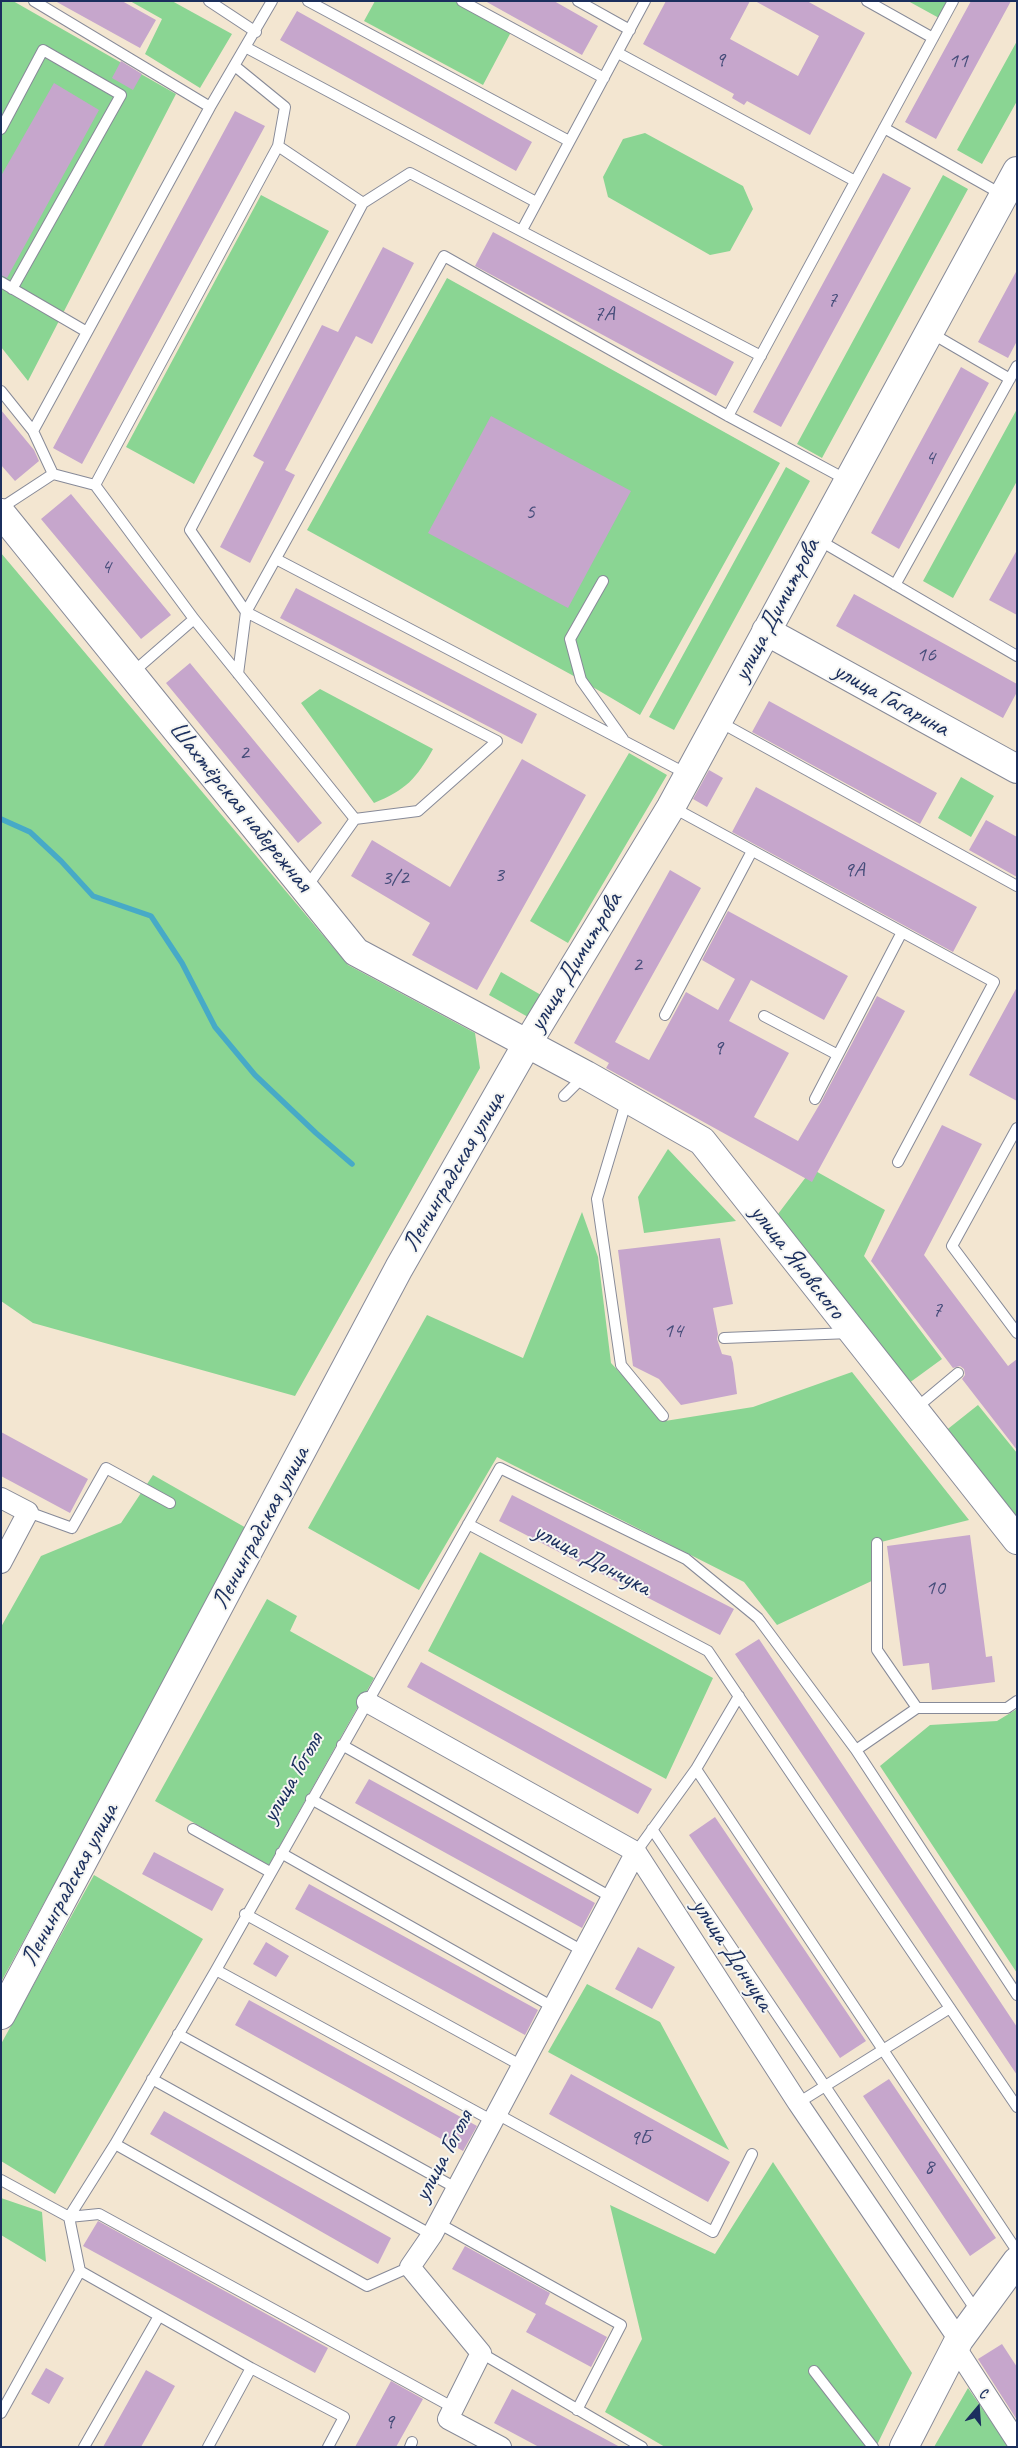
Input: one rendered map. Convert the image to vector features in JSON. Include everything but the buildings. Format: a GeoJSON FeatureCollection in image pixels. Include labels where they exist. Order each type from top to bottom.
{"type":"FeatureCollection","features":[{"type":"Feature","properties":{"kind":"street","name":"улица Димитрова"},"geometry":{"type":"LineString","coordinates":[[527,1044],[671,807],[1017,171]]}},
{"type":"Feature","properties":{"kind":"street","name":"Шахтёрская набережная"},"geometry":{"type":"LineString","coordinates":[[1,513],[356,952],[527,1044]]}},
{"type":"Feature","properties":{"kind":"street","name":"улица Гагарина"},"geometry":{"type":"LineString","coordinates":[[766,631],[1017,769]]}},
{"type":"Feature","properties":{"kind":"street","name":"улица Яновского"},"geometry":{"type":"LineString","coordinates":[[527,1044],[628,1098],[702,1141],[1017,1540]]}},
{"type":"Feature","properties":{"kind":"street","name":"Ленинградская улица"},"geometry":{"type":"LineString","coordinates":[[1,2015],[394,1277],[527,1044]]}},
{"type":"Feature","properties":{"kind":"street"},"geometry":{"type":"LineString","coordinates":[[1,1498],[28,1512],[1,1562]]}},
{"type":"Feature","properties":{"kind":"street","name":"улица Дончука"},"geometry":{"type":"LineString","coordinates":[[367,1702],[636,1852],[798,2103],[958,2344],[1017,2442]]}},
{"type":"Feature","properties":{"kind":"street","name":"улица Гоголя"},"geometry":{"type":"LineString","coordinates":[[410,2267],[435,2229],[636,1852]]}},
{"type":"Feature","properties":{"kind":"street"},"geometry":{"type":"LineString","coordinates":[[904,2447],[958,2344],[1017,2261]]}},
{"type":"Feature","properties":{"kind":"street"},"geometry":{"type":"LineString","coordinates":[[410,2267],[481,2353],[448,2419],[500,2447]]}},
{"type":"Feature","properties":{"kind":"lane"},"geometry":{"type":"LineString","coordinates":[[34,1],[210,107]]}},
{"type":"Feature","properties":{"kind":"lane"},"geometry":{"type":"LineString","coordinates":[[209,1],[256,32]]}},
{"type":"Feature","properties":{"kind":"lane"},"geometry":{"type":"LineString","coordinates":[[33,431],[210,107],[236,67],[272,1]]}},
{"type":"Feature","properties":{"kind":"lane"},"geometry":{"type":"LineString","coordinates":[[308,1],[569,141]]}},
{"type":"Feature","properties":{"kind":"lane"},"geometry":{"type":"LineString","coordinates":[[462,1],[604,78]]}},
{"type":"Feature","properties":{"kind":"lane"},"geometry":{"type":"LineString","coordinates":[[578,1],[630,30]]}},
{"type":"Feature","properties":{"kind":"lane"},"geometry":{"type":"LineString","coordinates":[[522,230],[645,1]]}},
{"type":"Feature","properties":{"kind":"lane"},"geometry":{"type":"LineString","coordinates":[[867,1],[933,38]]}},
{"type":"Feature","properties":{"kind":"lane"},"geometry":{"type":"LineString","coordinates":[[728,416],[953,1]]}},
{"type":"Feature","properties":{"kind":"lane"},"geometry":{"type":"LineString","coordinates":[[247,48],[536,202]]}},
{"type":"Feature","properties":{"kind":"lane"},"geometry":{"type":"LineString","coordinates":[[1,128],[42,50],[121,95],[12,289]]}},
{"type":"Feature","properties":{"kind":"lane"},"geometry":{"type":"LineString","coordinates":[[618,53],[855,181]]}},
{"type":"Feature","properties":{"kind":"lane"},"geometry":{"type":"LineString","coordinates":[[95,485],[278,146],[285,107],[236,67]]}},
{"type":"Feature","properties":{"kind":"lane"},"geometry":{"type":"LineString","coordinates":[[884,128],[1003,195]]}},
{"type":"Feature","properties":{"kind":"lane"},"geometry":{"type":"LineString","coordinates":[[278,146],[363,202]]}},
{"type":"Feature","properties":{"kind":"lane"},"geometry":{"type":"LineString","coordinates":[[306,889],[355,819],[418,811],[497,741],[246,612],[190,530],[363,202],[410,173],[761,356]]}},
{"type":"Feature","properties":{"kind":"lane"},"geometry":{"type":"LineString","coordinates":[[238,674],[246,612],[444,256],[728,416],[848,481]]}},
{"type":"Feature","properties":{"kind":"lane"},"geometry":{"type":"LineString","coordinates":[[1,282],[87,332]]}},
{"type":"Feature","properties":{"kind":"lane"},"geometry":{"type":"LineString","coordinates":[[929,332],[1010,379]]}},
{"type":"Feature","properties":{"kind":"lane"},"geometry":{"type":"LineString","coordinates":[[895,585],[1017,366]]}},
{"type":"Feature","properties":{"kind":"lane"},"geometry":{"type":"LineString","coordinates":[[1,391],[33,431],[53,474]]}},
{"type":"Feature","properties":{"kind":"lane"},"geometry":{"type":"LineString","coordinates":[[1,508],[53,474],[95,485],[194,619],[355,819]]}},
{"type":"Feature","properties":{"kind":"lane"},"geometry":{"type":"LineString","coordinates":[[816,539],[1017,656]]}},
{"type":"Feature","properties":{"kind":"lane"},"geometry":{"type":"LineString","coordinates":[[276,559],[688,774]]}},
{"type":"Feature","properties":{"kind":"lane"},"geometry":{"type":"LineString","coordinates":[[603,581],[570,639],[581,680],[624,741]]}},
{"type":"Feature","properties":{"kind":"lane"},"geometry":{"type":"LineString","coordinates":[[131,674],[194,619]]}},
{"type":"Feature","properties":{"kind":"lane"},"geometry":{"type":"LineString","coordinates":[[717,720],[1017,886]]}},
{"type":"Feature","properties":{"kind":"lane"},"geometry":{"type":"LineString","coordinates":[[671,807],[994,982],[898,1162]]}},
{"type":"Feature","properties":{"kind":"lane"},"geometry":{"type":"LineString","coordinates":[[664,1016],[752,851]]}},
{"type":"Feature","properties":{"kind":"lane"},"geometry":{"type":"LineString","coordinates":[[815,1098],[902,932]]}},
{"type":"Feature","properties":{"kind":"lane"},"geometry":{"type":"LineString","coordinates":[[764,1016],[838,1055]]}},
{"type":"Feature","properties":{"kind":"lane"},"geometry":{"type":"LineString","coordinates":[[564,1096],[586,1075]]}},
{"type":"Feature","properties":{"kind":"lane"},"geometry":{"type":"LineString","coordinates":[[628,1098],[597,1199],[621,1365],[663,1416]]}},
{"type":"Feature","properties":{"kind":"lane"},"geometry":{"type":"LineString","coordinates":[[1017,1128],[952,1246],[1017,1333]]}},
{"type":"Feature","properties":{"kind":"lane"},"geometry":{"type":"LineString","coordinates":[[724,1338],[854,1333]]}},
{"type":"Feature","properties":{"kind":"lane"},"geometry":{"type":"LineString","coordinates":[[914,1409],[958,1373]]}},
{"type":"Feature","properties":{"kind":"lane"},"geometry":{"type":"LineString","coordinates":[[28,1512],[72,1528],[106,1468],[170,1503]]}},
{"type":"Feature","properties":{"kind":"lane","name":"улица Гоголя"},"geometry":{"type":"LineString","coordinates":[[69,2217],[115,2144],[216,1970],[245,1914],[500,1468],[686,1559],[758,1618],[856,1750]]}},
{"type":"Feature","properties":{"kind":"lane","name":"улица Дончука"},"geometry":{"type":"LineString","coordinates":[[468,1524],[708,1651],[1017,2106]]}},
{"type":"Feature","properties":{"kind":"lane"},"geometry":{"type":"LineString","coordinates":[[877,1543],[877,1650],[918,1708]]}},
{"type":"Feature","properties":{"kind":"lane"},"geometry":{"type":"LineString","coordinates":[[636,1852],[696,1769],[739,1696]]}},
{"type":"Feature","properties":{"kind":"lane"},"geometry":{"type":"LineString","coordinates":[[1017,1701],[1007,1708],[918,1708],[856,1750],[1017,1996]]}},
{"type":"Feature","properties":{"kind":"lane"},"geometry":{"type":"LineString","coordinates":[[342,1745],[611,1897]]}},
{"type":"Feature","properties":{"kind":"lane"},"geometry":{"type":"LineString","coordinates":[[696,1769],[1017,2250]]}},
{"type":"Feature","properties":{"kind":"lane"},"geometry":{"type":"LineString","coordinates":[[312,1799],[583,1951]]}},
{"type":"Feature","properties":{"kind":"lane"},"geometry":{"type":"LineString","coordinates":[[192,1829],[270,1872]]}},
{"type":"Feature","properties":{"kind":"lane"},"geometry":{"type":"LineString","coordinates":[[652,1829],[978,2314]]}},
{"type":"Feature","properties":{"kind":"lane"},"geometry":{"type":"LineString","coordinates":[[281,1853],[553,2007]]}},
{"type":"Feature","properties":{"kind":"lane"},"geometry":{"type":"LineString","coordinates":[[245,1914],[522,2066]]}},
{"type":"Feature","properties":{"kind":"lane"},"geometry":{"type":"LineString","coordinates":[[216,1970],[713,2232],[752,2154]]}},
{"type":"Feature","properties":{"kind":"lane"},"geometry":{"type":"LineString","coordinates":[[798,2103],[950,2008]]}},
{"type":"Feature","properties":{"kind":"lane"},"geometry":{"type":"LineString","coordinates":[[178,2034],[456,2188]]}},
{"type":"Feature","properties":{"kind":"lane"},"geometry":{"type":"LineString","coordinates":[[152,2079],[621,2325],[577,2410]]}},
{"type":"Feature","properties":{"kind":"lane"},"geometry":{"type":"LineString","coordinates":[[115,2144],[367,2286],[410,2267]]}},
{"type":"Feature","properties":{"kind":"lane"},"geometry":{"type":"LineString","coordinates":[[1,2180],[69,2217],[99,2214],[454,2408]]}},
{"type":"Feature","properties":{"kind":"lane"},"geometry":{"type":"LineString","coordinates":[[1,2413],[80,2271],[69,2217]]}},
{"type":"Feature","properties":{"kind":"lane"},"geometry":{"type":"LineString","coordinates":[[80,2271],[251,2368],[344,2417],[328,2447]]}},
{"type":"Feature","properties":{"kind":"lane"},"geometry":{"type":"LineString","coordinates":[[84,2447],[159,2316]]}},
{"type":"Feature","properties":{"kind":"lane"},"geometry":{"type":"LineString","coordinates":[[481,2353],[642,2447]]}},
{"type":"Feature","properties":{"kind":"lane"},"geometry":{"type":"LineString","coordinates":[[208,2447],[251,2368]]}},
{"type":"Feature","properties":{"kind":"lane"},"geometry":{"type":"LineString","coordinates":[[814,2371],[873,2447]]}},
{"type":"Feature","properties":{"kind":"green space"},"geometry":{"type":"Polygon","coordinates":[[[1,1],[13,1],[176,94],[28,381],[1,347],[1,1]]]}},
{"type":"Feature","properties":{"kind":"green space"},"geometry":{"type":"Polygon","coordinates":[[[130,1],[172,1],[232,34],[200,88],[145,54],[162,19],[130,1]]]}},
{"type":"Feature","properties":{"kind":"green space"},"geometry":{"type":"Polygon","coordinates":[[[375,1],[454,1],[511,32],[483,85],[364,21],[375,1]]]}},
{"type":"Feature","properties":{"kind":"green space"},"geometry":{"type":"Polygon","coordinates":[[[908,1],[949,1],[939,18],[908,1]]]}},
{"type":"Feature","properties":{"kind":"green space"},"geometry":{"type":"Polygon","coordinates":[[[1017,41],[1017,101],[982,164],[957,150],[1017,41]]]}},
{"type":"Feature","properties":{"kind":"green space"},"geometry":{"type":"Polygon","coordinates":[[[645,133],[743,186],[753,209],[730,251],[710,255],[608,197],[603,177],[623,139],[645,133]]]}},
{"type":"Feature","properties":{"kind":"green space"},"geometry":{"type":"Polygon","coordinates":[[[943,175],[968,189],[822,458],[797,444],[943,175]]]}},
{"type":"Feature","properties":{"kind":"green space"},"geometry":{"type":"Polygon","coordinates":[[[261,195],[329,231],[194,484],[126,447],[261,195]]]}},
{"type":"Feature","properties":{"kind":"green space"},"geometry":{"type":"Polygon","coordinates":[[[447,278],[780,463],[640,715],[581,680],[307,530],[447,278]]]}},
{"type":"Feature","properties":{"kind":"green space"},"geometry":{"type":"Polygon","coordinates":[[[1017,409],[1017,481],[953,598],[923,581],[1017,409]]]}},
{"type":"Feature","properties":{"kind":"green space"},"geometry":{"type":"Polygon","coordinates":[[[786,467],[810,481],[674,730],[649,717],[786,467]]]}},
{"type":"Feature","properties":{"kind":"green space"},"geometry":{"type":"Polygon","coordinates":[[[1,553],[348,965],[475,1033],[480,1068],[295,1396],[33,1323],[1,1301],[1,553]]]}},
{"type":"Feature","properties":{"kind":"green space"},"geometry":{"type":"Polygon","coordinates":[[[320,689],[433,749],[415,776],[402,788],[374,803],[301,703],[320,689]]]}},
{"type":"Feature","properties":{"kind":"green space"},"geometry":{"type":"Polygon","coordinates":[[[629,753],[667,775],[568,943],[530,921],[629,753]]]}},
{"type":"Feature","properties":{"kind":"green space"},"geometry":{"type":"Polygon","coordinates":[[[961,777],[994,796],[971,837],[938,818],[961,777]]]}},
{"type":"Feature","properties":{"kind":"green space"},"geometry":{"type":"Polygon","coordinates":[[[501,972],[541,995],[528,1017],[489,995],[501,972]]]}},
{"type":"Feature","properties":{"kind":"green space"},"geometry":{"type":"Polygon","coordinates":[[[668,1149],[736,1221],[644,1233],[638,1197],[668,1149]]]}},
{"type":"Feature","properties":{"kind":"green space"},"geometry":{"type":"Polygon","coordinates":[[[812,1169],[885,1210],[864,1256],[942,1359],[905,1386],[775,1218],[812,1169]]]}},
{"type":"Feature","properties":{"kind":"green space"},"geometry":{"type":"Polygon","coordinates":[[[582,1212],[598,1257],[611,1363],[665,1421],[753,1407],[852,1372],[969,1520],[877,1543],[876,1579],[777,1625],[744,1582],[497,1457],[419,1590],[308,1528],[427,1315],[523,1358],[582,1212]]]}},
{"type":"Feature","properties":{"kind":"green space"},"geometry":{"type":"Polygon","coordinates":[[[978,1405],[1017,1453],[1017,1522],[944,1432],[978,1405]]]}},
{"type":"Feature","properties":{"kind":"green space"},"geometry":{"type":"Polygon","coordinates":[[[153,1475],[248,1529],[1,1982],[1,1627],[41,1556],[121,1523],[153,1475]]]}},
{"type":"Feature","properties":{"kind":"green space"},"geometry":{"type":"Polygon","coordinates":[[[480,1552],[713,1678],[666,1779],[428,1651],[480,1552]]]}},
{"type":"Feature","properties":{"kind":"green space"},"geometry":{"type":"Polygon","coordinates":[[[267,1599],[297,1616],[290,1631],[374,1678],[269,1865],[155,1801],[267,1599]]]}},
{"type":"Feature","properties":{"kind":"green space"},"geometry":{"type":"Polygon","coordinates":[[[1017,1709],[1017,1973],[880,1766],[930,1725],[997,1721],[1017,1709]]]}},
{"type":"Feature","properties":{"kind":"green space"},"geometry":{"type":"Polygon","coordinates":[[[94,1875],[203,1939],[55,2194],[1,2161],[1,2044],[94,1875]]]}},
{"type":"Feature","properties":{"kind":"green space"},"geometry":{"type":"Polygon","coordinates":[[[587,1984],[660,2022],[729,2150],[548,2052],[587,1984]]]}},
{"type":"Feature","properties":{"kind":"green space"},"geometry":{"type":"Polygon","coordinates":[[[773,2162],[912,2373],[876,2447],[665,2447],[605,2412],[642,2339],[610,2205],[715,2254],[773,2162]]]}},
{"type":"Feature","properties":{"kind":"green space"},"geometry":{"type":"Polygon","coordinates":[[[1,2198],[42,2212],[46,2262],[1,2235],[1,2198]]]}},
{"type":"Feature","properties":{"kind":"green space"},"geometry":{"type":"Polygon","coordinates":[[[968,2388],[1009,2447],[934,2447],[968,2388]]]}},
{"type":"Feature","properties":{"kind":"waterway"},"geometry":{"type":"LineString","coordinates":[[1,819],[30,832],[61,861],[93,896],[151,916],[182,963],[215,1027],[255,1075],[352,1164]]}}]}
